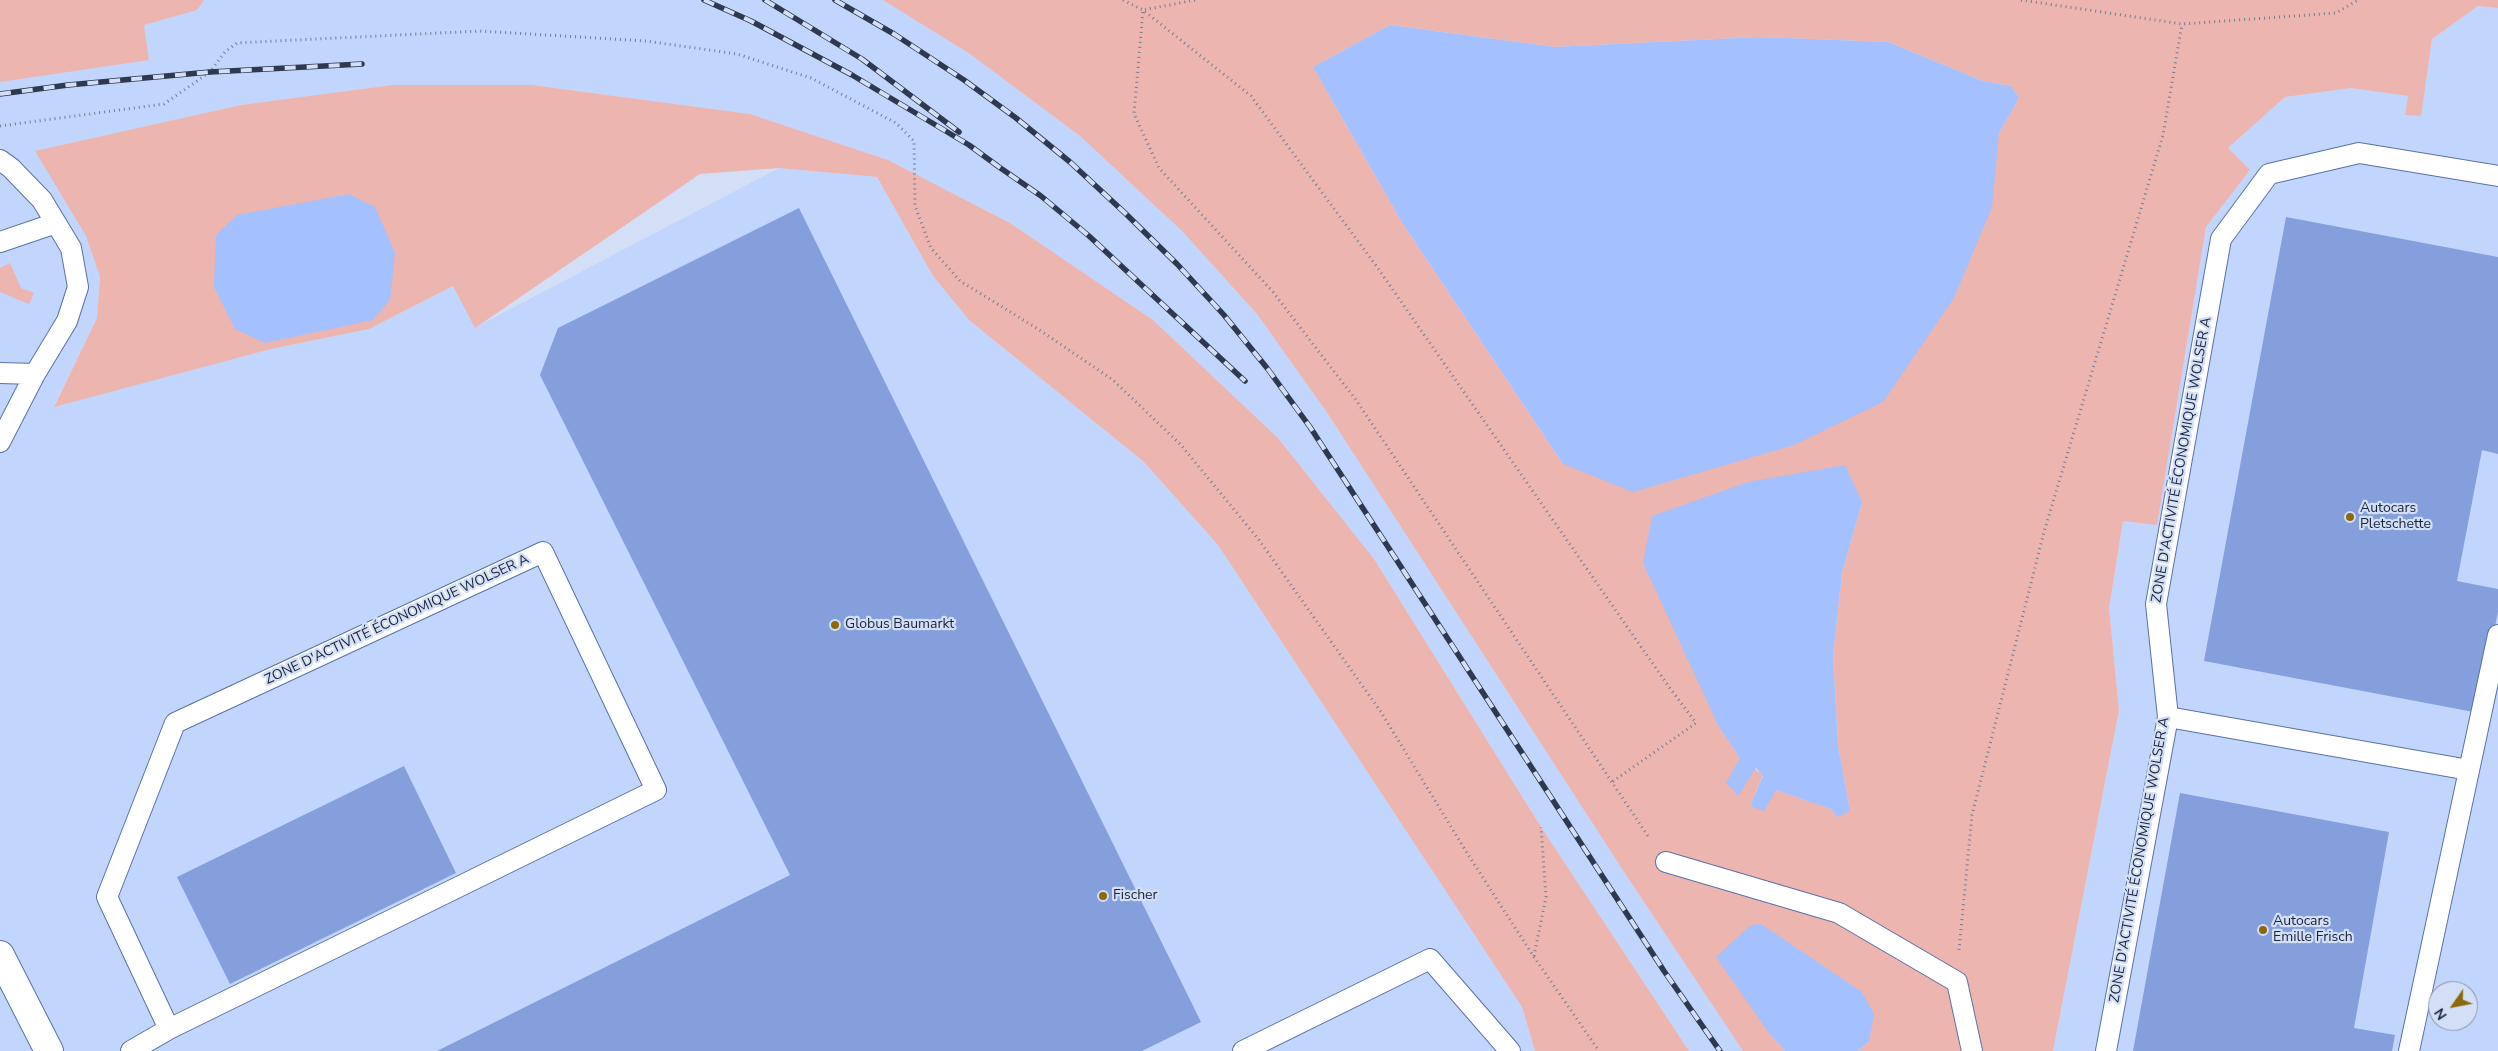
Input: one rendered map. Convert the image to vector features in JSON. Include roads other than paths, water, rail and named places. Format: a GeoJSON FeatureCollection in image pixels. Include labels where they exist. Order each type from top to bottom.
{"type":"FeatureCollection","features":[{"type":"Feature","properties":{"kind":"street"},"geometry":{"type":"LineString","coordinates":[[0,955],[49,1051]]}},
{"type":"Feature","properties":{"kind":"lane","name":"ZONE D'ACTIVITÉ ÉCONOMIQUE WOLSER A"},"geometry":{"type":"LineString","coordinates":[[2106,1051],[2168,717],[2156,604],[2221,239],[2269,174],[2359,153],[2498,176]]}},
{"type":"Feature","properties":{"kind":"lane"},"geometry":{"type":"LineString","coordinates":[[0,160],[11,168],[42,200],[71,248],[78,287],[67,321],[35,374],[0,442]]}},
{"type":"Feature","properties":{"kind":"lane"},"geometry":{"type":"LineString","coordinates":[[0,242],[56,224]]}},
{"type":"Feature","properties":{"kind":"lane"},"geometry":{"type":"LineString","coordinates":[[0,373],[35,374]]}},
{"type":"Feature","properties":{"kind":"lane","name":"ZONE D'ACTIVITÉ ÉCONOMIQUE WOLSER A"},"geometry":{"type":"LineString","coordinates":[[131,1051],[170,1028],[656,790],[543,552],[175,723],[107,897],[170,1028]]}},
{"type":"Feature","properties":{"kind":"lane"},"geometry":{"type":"LineString","coordinates":[[2409,1051],[2498,635]]}},
{"type":"Feature","properties":{"kind":"lane"},"geometry":{"type":"LineString","coordinates":[[2168,717],[2469,770]]}},
{"type":"Feature","properties":{"kind":"lane"},"geometry":{"type":"LineString","coordinates":[[1666,862],[1839,914],[1957,982],[1972,1051]]}},
{"type":"Feature","properties":{"kind":"lane"},"geometry":{"type":"LineString","coordinates":[[1243,1051],[1430,959],[1510,1051]]}},
{"type":"Feature","properties":{"kind":"railway"},"geometry":{"type":"LineString","coordinates":[[704,0],[751,21],[852,75],[969,145],[1041,196],[1089,236],[1245,381]]}},
{"type":"Feature","properties":{"kind":"railway"},"geometry":{"type":"LineString","coordinates":[[765,0],[862,59],[959,132]]}},
{"type":"Feature","properties":{"kind":"railway"},"geometry":{"type":"LineString","coordinates":[[835,0],[894,34],[964,80],[1016,118],[1070,162],[1125,213],[1177,264],[1224,315],[1267,368],[1310,427],[1664,971],[1720,1051]]}},
{"type":"Feature","properties":{"kind":"railway"},"geometry":{"type":"LineString","coordinates":[[0,94],[68,85],[210,72],[362,64]]}},
{"type":"Feature","properties":{"kind":"place","name":"Autocars Pletschette"},"geometry":{"type":"Point","coordinates":[2350,517]}},
{"type":"Feature","properties":{"kind":"place","name":"Globus Baumarkt"},"geometry":{"type":"Point","coordinates":[835,625]}},
{"type":"Feature","properties":{"kind":"place","name":"Fischer"},"geometry":{"type":"Point","coordinates":[1103,896]}},
{"type":"Feature","properties":{"kind":"place","name":"Autocars Emille Frisch"},"geometry":{"type":"Point","coordinates":[2263,930]}}]}
